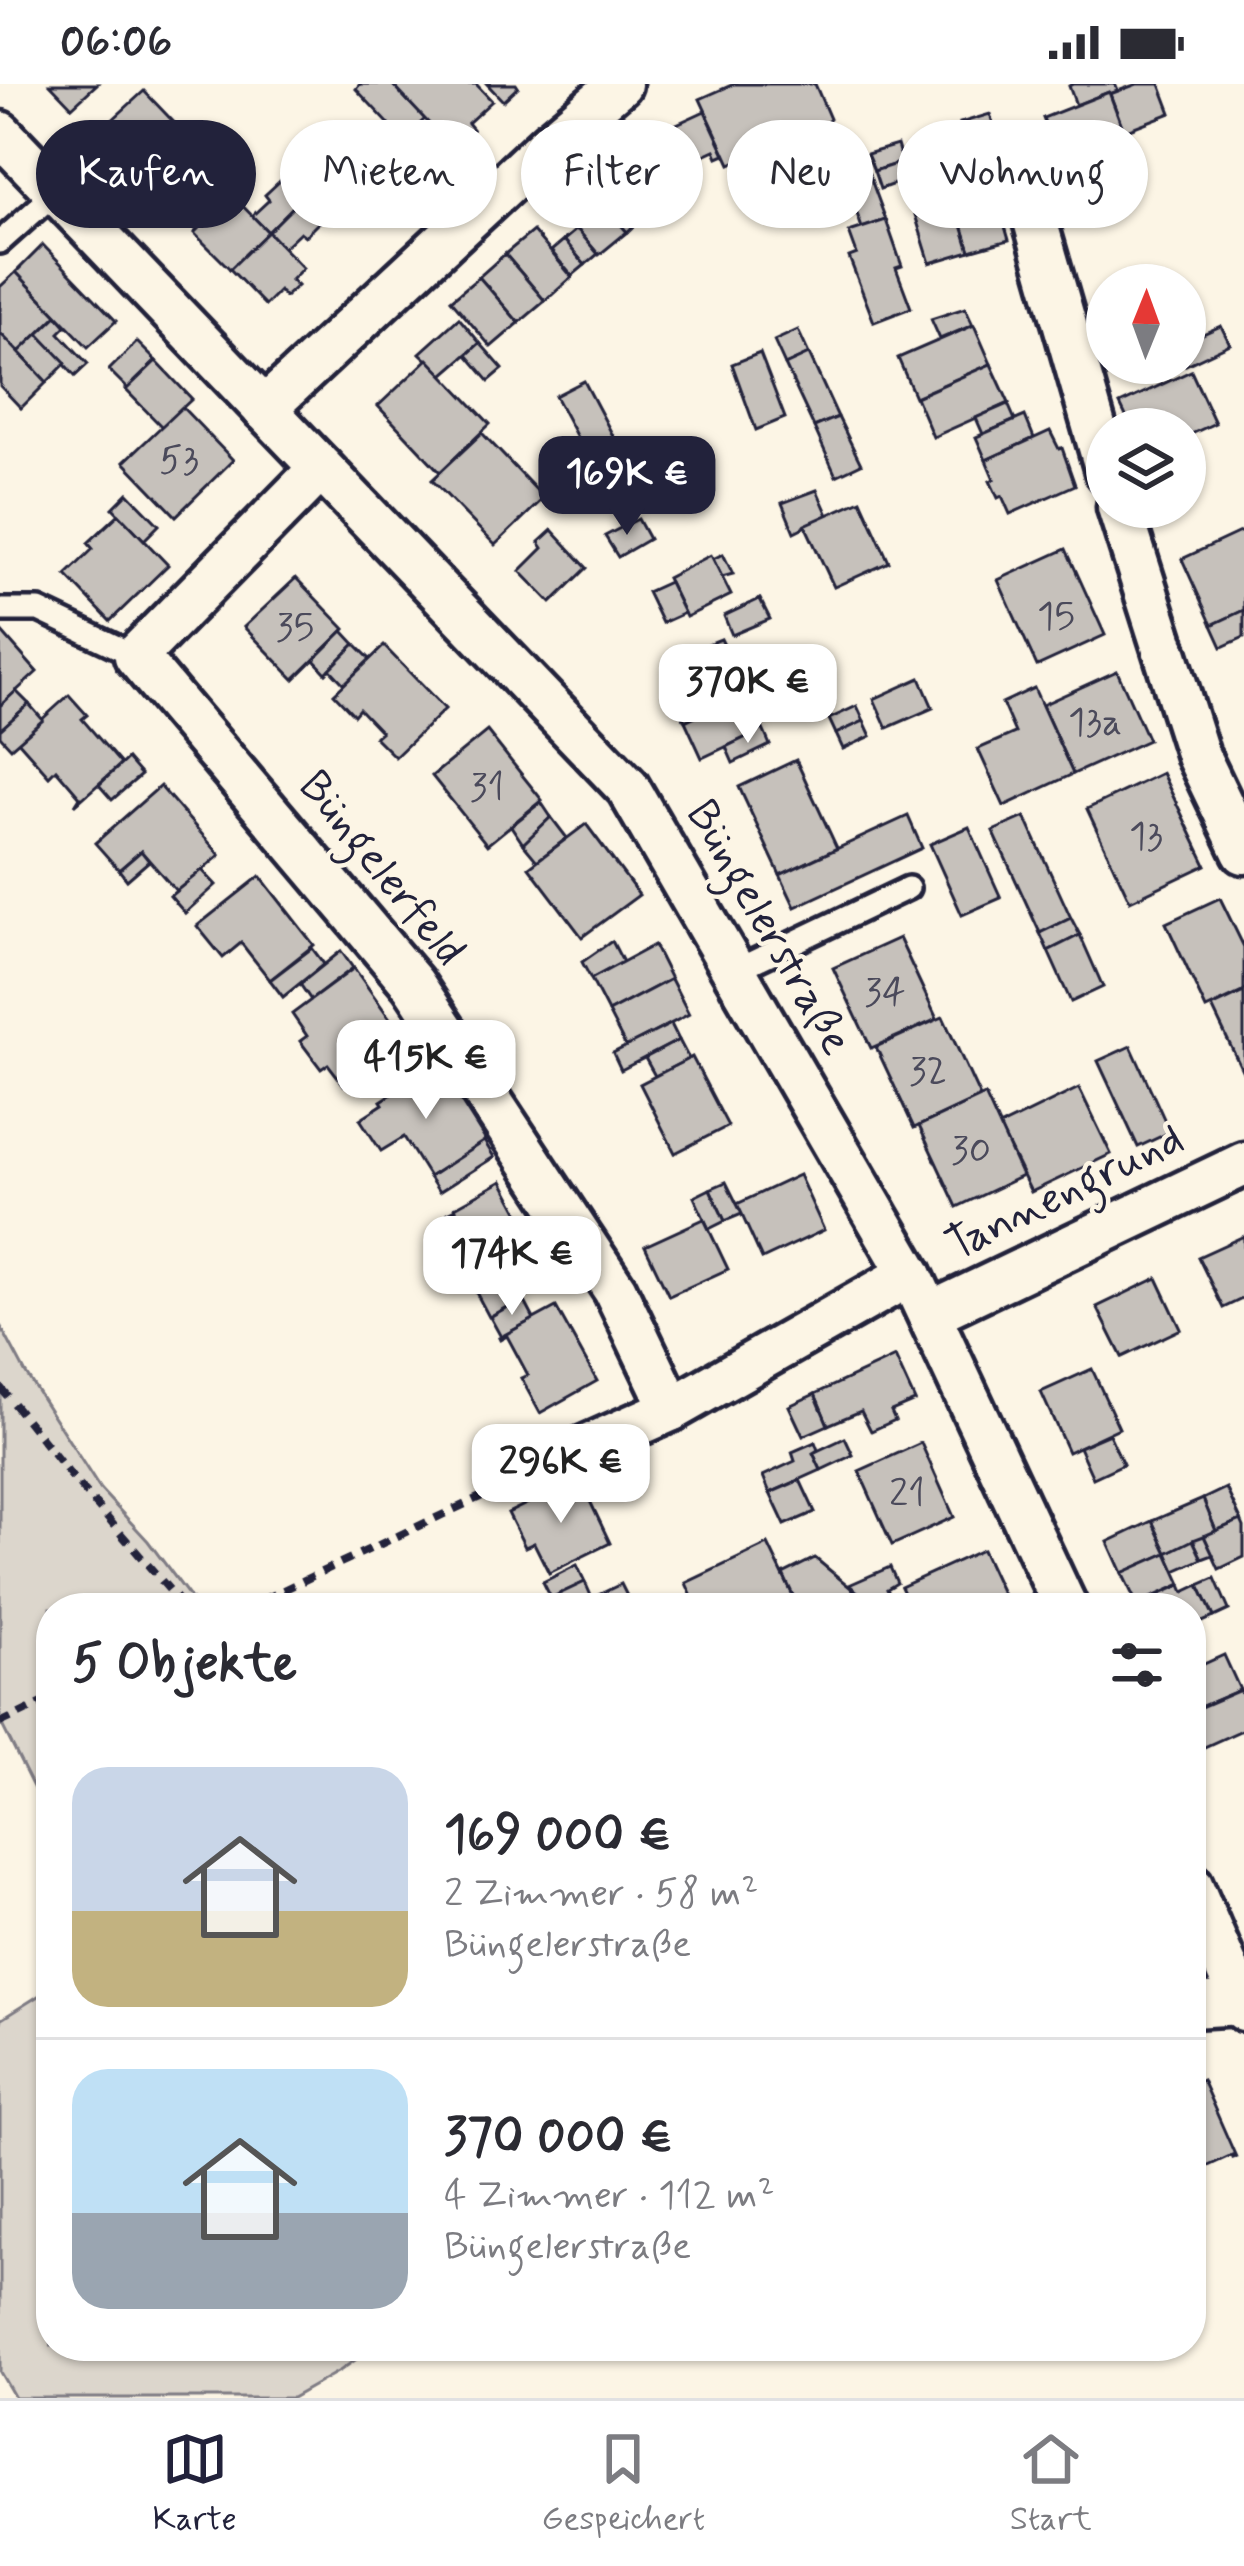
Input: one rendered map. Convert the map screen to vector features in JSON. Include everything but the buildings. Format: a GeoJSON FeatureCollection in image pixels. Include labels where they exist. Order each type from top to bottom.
{"type":"FeatureCollection","features":[{"type":"Feature","properties":{"kind":"street"},"geometry":{"type":"LineString","coordinates":[[264,409],[551,142],[620,84]]}},
{"type":"Feature","properties":{"kind":"street","name":"Büngelerstraße"},"geometry":{"type":"LineString","coordinates":[[0,133],[36,171]]}},
{"type":"Feature","properties":{"kind":"street","name":"Büngelerstraße"},"geometry":{"type":"LineString","coordinates":[[91,228],[628,788],[910,1274],[1059,1593]]}},
{"type":"Feature","properties":{"kind":"street"},"geometry":{"type":"LineString","coordinates":[[1037,228],[1089,408]]}},
{"type":"Feature","properties":{"kind":"street"},"geometry":{"type":"LineString","coordinates":[[136,656],[321,467]]}},
{"type":"Feature","properties":{"kind":"street"},"geometry":{"type":"LineString","coordinates":[[1125,528],[1198,756],[1244,852]]}},
{"type":"Feature","properties":{"kind":"street","name":"Büngelerfeld"},"geometry":{"type":"LineString","coordinates":[[136,656],[412,985],[615,1290],[672,1409]]}},
{"type":"Feature","properties":{"kind":"street","name":"Tannengrund"},"geometry":{"type":"LineString","coordinates":[[930,1314],[1244,1164]]}},
{"type":"Feature","properties":{"kind":"street","name":"Tannengrund"},"geometry":{"type":"LineString","coordinates":[[580,1450],[672,1409],[910,1274]]}},
{"type":"Feature","properties":{"kind":"street"},"geometry":{"type":"LineString","coordinates":[[1206,1921],[1242,2006],[1206,2006]]}},
{"type":"Feature","properties":{"kind":"lane"},"geometry":{"type":"LineString","coordinates":[[0,242],[36,210]]}},
{"type":"Feature","properties":{"kind":"lane","name":"Büngelerfeld"},"geometry":{"type":"LineString","coordinates":[[0,610],[39,610],[136,656]]}},
{"type":"Feature","properties":{"kind":"lane"},"geometry":{"type":"LineString","coordinates":[[734,971],[908,888]]}},
{"type":"Feature","properties":{"kind":"path"},"geometry":{"type":"LineString","coordinates":[[0,1387],[172,1593]]}},
{"type":"Feature","properties":{"kind":"path"},"geometry":{"type":"LineString","coordinates":[[277,1593],[580,1450]]}},
{"type":"Feature","properties":{"kind":"path"},"geometry":{"type":"LineString","coordinates":[[0,1724],[36,1707]]}},
{"type":"Feature","properties":{"kind":"shaded area"},"geometry":{"type":"Polygon","coordinates":[[[0,1325],[100,1489],[187,1593],[36,1593],[36,1793],[0,1721],[0,1325]]]}},
{"type":"Feature","properties":{"kind":"shaded area"},"geometry":{"type":"Polygon","coordinates":[[[36,1997],[36,2361],[354,2361],[292,2398],[15,2398],[0,2372],[0,2020],[36,1997]]]}}]}
